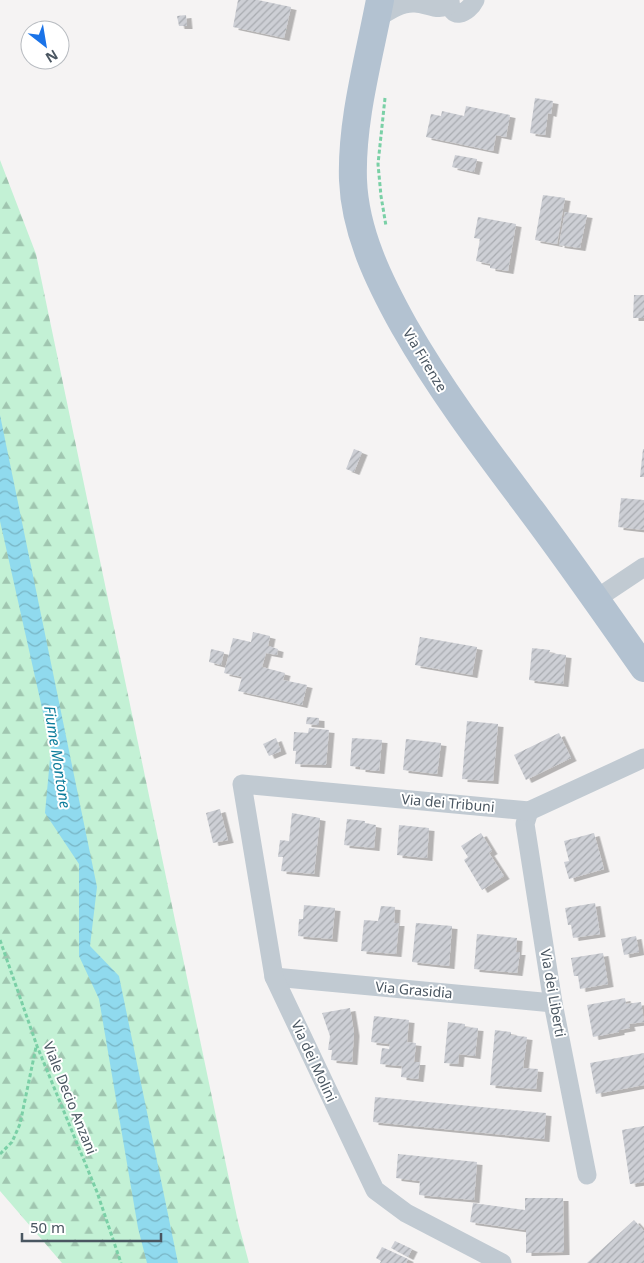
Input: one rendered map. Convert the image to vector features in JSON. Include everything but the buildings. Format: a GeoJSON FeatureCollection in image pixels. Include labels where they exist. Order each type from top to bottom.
{"type":"FeatureCollection","features":[{"type":"Feature","properties":{"kind":"main road","name":"Via Firenze"},"geometry":{"type":"LineString","coordinates":[[378,9],[356,123],[353,180],[358,220],[376,271],[426,366],[644,668]]}},
{"type":"Feature","properties":{"kind":"street"},"geometry":{"type":"LineString","coordinates":[[378,9],[412,2],[441,9],[450,2],[455,12],[461,13],[470,9],[475,0]]}},
{"type":"Feature","properties":{"kind":"street"},"geometry":{"type":"LineString","coordinates":[[596,599],[644,567]]}},
{"type":"Feature","properties":{"kind":"street"},"geometry":{"type":"LineString","coordinates":[[529,811],[644,758]]}},
{"type":"Feature","properties":{"kind":"street","name":"Via dei Tribuni"},"geometry":{"type":"LineString","coordinates":[[242,784],[529,811]]}},
{"type":"Feature","properties":{"kind":"street","name":"Via dei Molini"},"geometry":{"type":"LineString","coordinates":[[242,784],[274,977],[375,1190],[406,1213],[502,1263]]}},
{"type":"Feature","properties":{"kind":"street","name":"Via dei Liberti"},"geometry":{"type":"LineString","coordinates":[[529,811],[525,824],[553,1003],[587,1174]]}},
{"type":"Feature","properties":{"kind":"street","name":"Via Grasidia"},"geometry":{"type":"LineString","coordinates":[[274,977],[553,1003]]}},
{"type":"Feature","properties":{"kind":"path"},"geometry":{"type":"LineString","coordinates":[[386,95],[378,164],[386,228]]}},
{"type":"Feature","properties":{"kind":"path","name":"Viale Decio Anzani"},"geometry":{"type":"LineString","coordinates":[[0,940],[36,1046],[97,1192],[121,1263]]}},
{"type":"Feature","properties":{"kind":"path"},"geometry":{"type":"LineString","coordinates":[[0,1154],[12,1142],[20,1124],[36,1046]]}},
{"type":"Feature","properties":{"kind":"green space"},"geometry":{"type":"Polygon","coordinates":[[[0,160],[36,254],[238,1222],[249,1263],[62,1263],[0,1191],[0,160]]]}},
{"type":"Feature","properties":{"kind":"water","name":"Fiume Montone"},"geometry":{"type":"Polygon","coordinates":[[[0,415],[97,887],[90,946],[119,976],[178,1263],[147,1263],[138,1228],[99,999],[79,956],[79,864],[45,813],[51,748],[0,521],[0,415]]]}}]}
